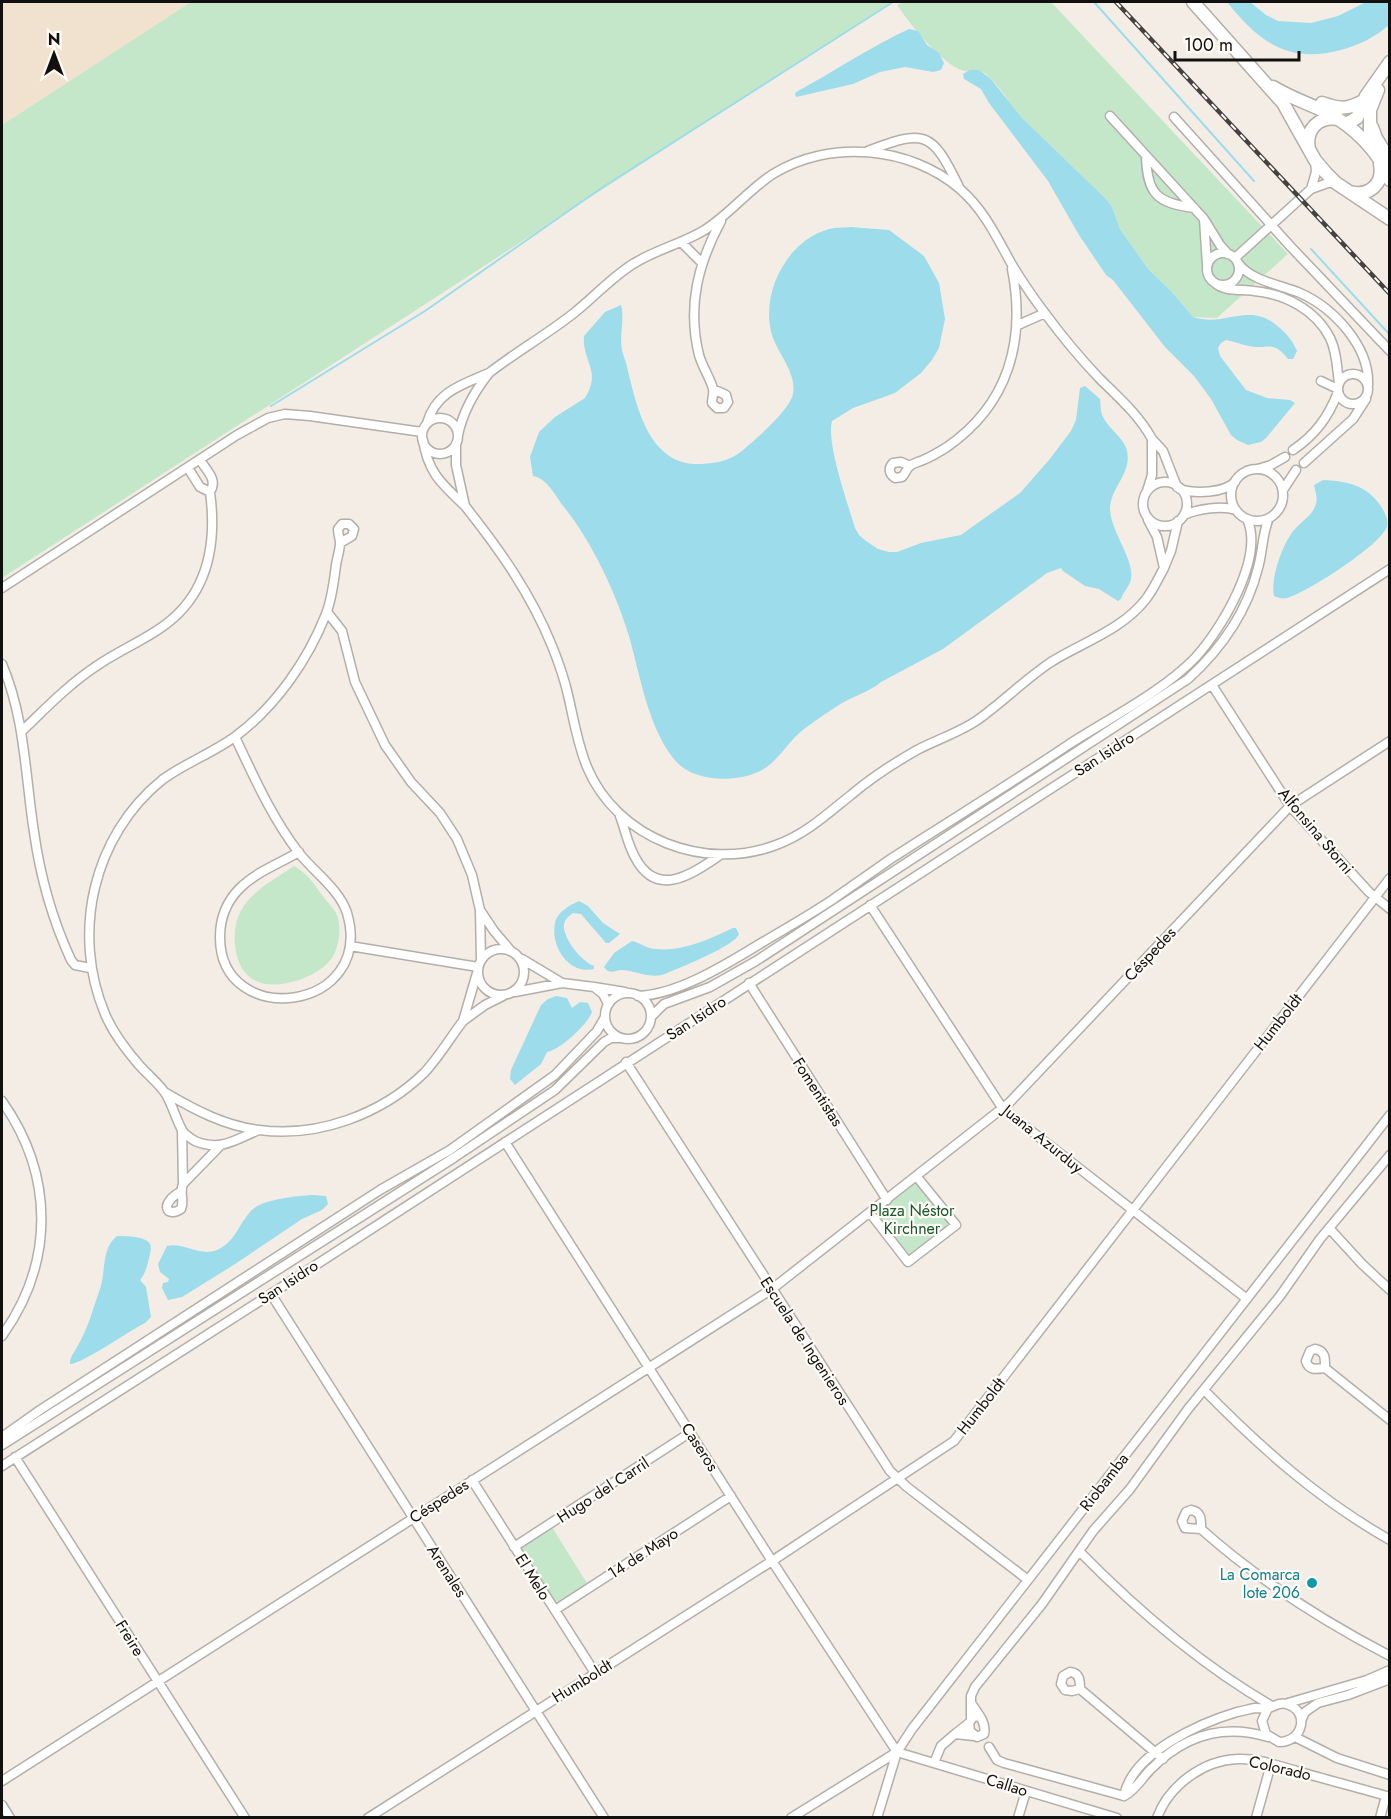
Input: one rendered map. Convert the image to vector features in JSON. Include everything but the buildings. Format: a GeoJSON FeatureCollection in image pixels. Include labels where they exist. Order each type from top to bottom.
{"type":"FeatureCollection","features":[{"type":"Feature","properties":{"kind":"main road"},"geometry":{"type":"LineString","coordinates":[[1193,2],[1265,81],[1289,112],[1312,155],[1336,183],[1389,219]]}},
{"type":"Feature","properties":{"kind":"main road"},"geometry":{"type":"LineString","coordinates":[[1312,155],[1307,142],[1312,128],[1324,119],[1342,122],[1357,118],[1363,101],[1389,62]]}},
{"type":"Feature","properties":{"kind":"main road"},"geometry":{"type":"LineString","coordinates":[[1370,147],[1372,101],[1389,74]]}},
{"type":"Feature","properties":{"kind":"main road"},"geometry":{"type":"LineString","coordinates":[[1265,81],[1289,96],[1342,122],[1384,160]]}},
{"type":"Feature","properties":{"kind":"main road"},"geometry":{"type":"LineString","coordinates":[[1289,96],[1316,100],[1342,109],[1353,107],[1363,101]]}},
{"type":"Feature","properties":{"kind":"main road"},"geometry":{"type":"LineString","coordinates":[[1370,119],[1389,180]]}},
{"type":"Feature","properties":{"kind":"main road"},"geometry":{"type":"LineString","coordinates":[[1349,191],[1365,193],[1378,183],[1384,160]]}},
{"type":"Feature","properties":{"kind":"street"},"geometry":{"type":"LineString","coordinates":[[1110,116],[1204,219],[1220,245],[1234,259],[1252,275],[1313,299],[1353,338],[1363,355],[1369,375],[1368,390],[1362,406],[1353,419],[1304,463]]}},
{"type":"Feature","properties":{"kind":"street"},"geometry":{"type":"LineString","coordinates":[[1173,117],[1389,351]]}},
{"type":"Feature","properties":{"kind":"street"},"geometry":{"type":"LineString","coordinates":[[619,815],[664,842],[719,856],[755,851],[793,838],[822,819],[870,779],[922,748],[976,721],[1051,662],[1127,618],[1145,601],[1171,551],[1186,500],[1163,451],[1138,417],[1085,363],[1044,312],[1011,263],[992,225],[961,190],[943,155],[924,139],[912,137],[901,138],[865,152]]}},
{"type":"Feature","properties":{"kind":"street"},"geometry":{"type":"LineString","coordinates":[[719,856],[685,878],[666,880],[646,872],[634,857],[619,815],[588,770],[577,737],[562,674],[540,620],[514,573],[465,506],[440,483],[431,471],[426,460],[422,436],[437,402],[457,388],[489,373],[575,312],[632,265],[682,243],[721,220],[748,192],[786,167],[835,153],[886,154],[923,166],[961,190]]}},
{"type":"Feature","properties":{"kind":"street"},"geometry":{"type":"LineString","coordinates":[[1311,189],[1316,172],[1312,155]]}},
{"type":"Feature","properties":{"kind":"street"},"geometry":{"type":"LineString","coordinates":[[1146,156],[1149,179],[1156,196],[1169,204],[1194,208]]}},
{"type":"Feature","properties":{"kind":"street"},"geometry":{"type":"LineString","coordinates":[[1234,259],[1311,189],[1328,183],[1336,183]]}},
{"type":"Feature","properties":{"kind":"street"},"geometry":{"type":"LineString","coordinates":[[1204,219],[1207,270],[1215,283],[1224,288],[1274,294],[1305,309],[1316,319],[1330,339],[1336,359],[1338,388],[1344,401],[1352,404],[1363,400],[1368,390],[1362,376],[1354,373],[1344,377],[1338,388],[1324,422],[1307,440],[1293,450]]}},
{"type":"Feature","properties":{"kind":"street"},"geometry":{"type":"LineString","coordinates":[[713,389],[699,356],[694,320],[697,279],[701,262],[721,220]]}},
{"type":"Feature","properties":{"kind":"street"},"geometry":{"type":"LineString","coordinates":[[682,243],[701,262]]}},
{"type":"Feature","properties":{"kind":"street"},"geometry":{"type":"LineString","coordinates":[[1207,270],[1209,261],[1214,256],[1219,254],[1234,259]]}},
{"type":"Feature","properties":{"kind":"street"},"geometry":{"type":"LineString","coordinates":[[1215,283],[1226,285],[1233,281],[1238,274],[1234,259]]}},
{"type":"Feature","properties":{"kind":"street"},"geometry":{"type":"LineString","coordinates":[[910,466],[947,447],[963,434],[988,406],[1006,374],[1016,343],[1018,325],[1016,286],[1011,263]]}},
{"type":"Feature","properties":{"kind":"street"},"geometry":{"type":"LineString","coordinates":[[1018,325],[1044,312]]}},
{"type":"Feature","properties":{"kind":"street"},"geometry":{"type":"LineString","coordinates":[[465,506],[456,465],[457,440],[460,424],[469,402],[489,373]]}},
{"type":"Feature","properties":{"kind":"street"},"geometry":{"type":"LineString","coordinates":[[1321,381],[1338,388]]}},
{"type":"Feature","properties":{"kind":"street"},"geometry":{"type":"LineString","coordinates":[[2,588],[237,435],[268,418],[285,414],[310,416],[422,436]]}},
{"type":"Feature","properties":{"kind":"street"},"geometry":{"type":"LineString","coordinates":[[422,436],[428,449],[436,453],[446,453],[457,440],[455,426],[448,419],[438,418],[427,423]]}},
{"type":"Feature","properties":{"kind":"street"},"geometry":{"type":"LineString","coordinates":[[1152,439],[1152,475],[1143,505],[1157,537],[1164,568]]}},
{"type":"Feature","properties":{"kind":"street"},"geometry":{"type":"LineString","coordinates":[[1307,440],[1318,451]]}},
{"type":"Feature","properties":{"kind":"street"},"geometry":{"type":"LineString","coordinates":[[1146,493],[1155,485],[1162,483],[1188,492],[1227,489],[1242,475],[1271,465],[1285,457]]}},
{"type":"Feature","properties":{"kind":"street"},"geometry":{"type":"LineString","coordinates":[[22,731],[75,682],[113,655],[164,626],[183,608],[201,580],[211,550],[213,522],[210,492],[214,484],[200,460]]}},
{"type":"Feature","properties":{"kind":"street"},"geometry":{"type":"LineString","coordinates":[[188,468],[204,490],[210,492]]}},
{"type":"Feature","properties":{"kind":"street"},"geometry":{"type":"LineString","coordinates":[[1256,469],[1273,475],[1283,490]]}},
{"type":"Feature","properties":{"kind":"street"},"geometry":{"type":"LineString","coordinates":[[1147,517],[1152,522],[1163,526],[1196,511],[1229,508],[1236,510],[1247,519],[1261,521],[1277,512],[1282,504],[1283,490],[1296,470]]}},
{"type":"Feature","properties":{"kind":"street"},"geometry":{"type":"LineString","coordinates":[[197,482],[201,474],[208,473]]}},
{"type":"Feature","properties":{"kind":"street"},"geometry":{"type":"LineString","coordinates":[[1235,482],[1232,496],[1236,510]]}},
{"type":"Feature","properties":{"kind":"street"},"geometry":{"type":"LineString","coordinates":[[2,1437],[40,1410],[380,1190],[437,1164],[555,1075],[597,1031],[608,1004],[618,996],[659,993],[701,977],[726,964],[1011,784],[1194,673],[1214,654],[1237,620],[1254,584],[1269,518]]}},
{"type":"Feature","properties":{"kind":"street"},"geometry":{"type":"LineString","coordinates":[[651,1017],[664,1004],[710,987],[756,961],[1016,792],[1173,684],[1210,638],[1226,615],[1240,588],[1251,539],[1247,519]]}},
{"type":"Feature","properties":{"kind":"street"},"geometry":{"type":"LineString","coordinates":[[2,1445],[555,1090],[604,1042],[611,1038],[626,1040],[639,1037],[648,1028],[651,1017],[648,1004],[635,995],[562,983],[508,994],[485,1005],[463,1021],[424,1072],[403,1091],[381,1105],[347,1120],[319,1128],[282,1131],[260,1130],[210,1116],[165,1092],[140,1066],[114,1032],[105,1014],[90,968],[90,911],[106,851],[141,800],[164,779],[235,737],[285,687],[311,646],[327,612],[340,543]]}},
{"type":"Feature","properties":{"kind":"street","name":"San Isidro"},"geometry":{"type":"LineString","coordinates":[[2,1466],[1389,569]]}},
{"type":"Feature","properties":{"kind":"street"},"geometry":{"type":"LineString","coordinates":[[327,612],[342,631],[355,682],[385,745],[411,782],[440,813],[457,839],[472,875],[480,910],[481,985],[487,991],[508,994],[521,984],[524,968],[480,910]]}},
{"type":"Feature","properties":{"kind":"street"},"geometry":{"type":"LineString","coordinates":[[2,664],[22,731],[34,833],[46,889],[71,960],[75,965],[90,968]]}},
{"type":"Feature","properties":{"kind":"street","name":"Alfonsina Storni"},"geometry":{"type":"LineString","coordinates":[[1212,685],[1290,806],[1389,909]]}},
{"type":"Feature","properties":{"kind":"street"},"geometry":{"type":"LineString","coordinates":[[235,737],[264,797],[299,852],[343,904],[349,925],[350,946],[343,964],[330,981],[314,992],[295,998],[273,998],[255,993],[238,981],[226,964],[222,953],[220,931],[222,918],[233,896],[242,886],[299,852]]}},
{"type":"Feature","properties":{"kind":"street","name":"Céspedes"},"geometry":{"type":"LineString","coordinates":[[2,1781],[772,1289],[1003,1109],[1290,806],[1389,741]]}},
{"type":"Feature","properties":{"kind":"street"},"geometry":{"type":"LineString","coordinates":[[1011,784],[1016,792]]}},
{"type":"Feature","properties":{"kind":"street","name":"Humboldt"},"geometry":{"type":"LineString","coordinates":[[368,1818],[772,1561],[946,1446],[961,1433],[1389,878]]}},
{"type":"Feature","properties":{"kind":"street"},"geometry":{"type":"LineString","coordinates":[[849,888],[854,897]]}},
{"type":"Feature","properties":{"kind":"street","name":"Juana Azurduy"},"geometry":{"type":"LineString","coordinates":[[870,904],[1003,1109],[1247,1299]]}},
{"type":"Feature","properties":{"kind":"street"},"geometry":{"type":"LineString","coordinates":[[350,946],[479,967]]}},
{"type":"Feature","properties":{"kind":"street"},"geometry":{"type":"LineString","coordinates":[[463,1021],[479,967],[487,954],[495,950],[515,954],[562,983]]}},
{"type":"Feature","properties":{"kind":"street","name":"Fomentistas"},"geometry":{"type":"LineString","coordinates":[[749,983],[887,1200]]}},
{"type":"Feature","properties":{"kind":"street"},"geometry":{"type":"LineString","coordinates":[[594,987],[603,994],[608,1004]]}},
{"type":"Feature","properties":{"kind":"street"},"geometry":{"type":"LineString","coordinates":[[604,1017],[609,1029],[618,1038]]}},
{"type":"Feature","properties":{"kind":"street","name":"Escuela de Ingenieros"},"geometry":{"type":"LineString","coordinates":[[626,1062],[897,1479],[1028,1580]]}},
{"type":"Feature","properties":{"kind":"street"},"geometry":{"type":"LineString","coordinates":[[165,1092],[182,1131],[181,1188],[220,1146],[260,1130]]}},
{"type":"Feature","properties":{"kind":"street"},"geometry":{"type":"LineString","coordinates":[[2,1101],[17,1123],[29,1150],[38,1180],[41,1220],[38,1253],[31,1281],[18,1311],[2,1336]]}},
{"type":"Feature","properties":{"kind":"street","name":"Riobamba"},"geometry":{"type":"LineString","coordinates":[[791,1818],[897,1752],[912,1729],[1389,1115]]}},
{"type":"Feature","properties":{"kind":"street"},"geometry":{"type":"LineString","coordinates":[[182,1131],[200,1142],[220,1146]]}},
{"type":"Feature","properties":{"kind":"street","name":"Caseros"},"geometry":{"type":"LineString","coordinates":[[505,1142],[772,1561],[897,1752]]}},
{"type":"Feature","properties":{"kind":"street"},"geometry":{"type":"LineString","coordinates":[[1389,1155],[1329,1228],[1254,1329],[1204,1390],[1130,1489],[1079,1551],[1041,1604],[975,1687],[971,1696],[973,1719],[970,1731],[989,1747],[997,1760],[1004,1763],[1124,1796],[1131,1779],[1185,1733],[1204,1724],[1247,1710],[1286,1704],[1367,1680],[1389,1670]]}},
{"type":"Feature","properties":{"kind":"street"},"geometry":{"type":"LineString","coordinates":[[870,1213],[908,1263],[956,1225],[917,1177]]}},
{"type":"Feature","properties":{"kind":"street"},"geometry":{"type":"LineString","coordinates":[[1329,1228],[1389,1290]]}},
{"type":"Feature","properties":{"kind":"street","name":"Arenales"},"geometry":{"type":"LineString","coordinates":[[271,1294],[604,1818]]}},
{"type":"Feature","properties":{"kind":"street"},"geometry":{"type":"LineString","coordinates":[[1325,1368],[1389,1420]]}},
{"type":"Feature","properties":{"kind":"street"},"geometry":{"type":"LineString","coordinates":[[1204,1390],[1261,1446],[1301,1480],[1344,1512],[1389,1540]]}},
{"type":"Feature","properties":{"kind":"street","name":"Hugo del Carril"},"geometry":{"type":"LineString","coordinates":[[514,1546],[691,1432]]}},
{"type":"Feature","properties":{"kind":"street","name":"Freire"},"geometry":{"type":"LineString","coordinates":[[15,1457],[245,1818]]}},
{"type":"Feature","properties":{"kind":"street","name":"El Melo"},"geometry":{"type":"LineString","coordinates":[[472,1480],[595,1673]]}},
{"type":"Feature","properties":{"kind":"street","name":"14 de Mayo"},"geometry":{"type":"LineString","coordinates":[[555,1610],[731,1496]]}},
{"type":"Feature","properties":{"kind":"street"},"geometry":{"type":"LineString","coordinates":[[1201,1528],[1242,1562],[1300,1603],[1389,1656]]}},
{"type":"Feature","properties":{"kind":"street"},"geometry":{"type":"LineString","coordinates":[[1079,1551],[1148,1615],[1208,1663],[1270,1707]]}},
{"type":"Feature","properties":{"kind":"street"},"geometry":{"type":"LineString","coordinates":[[1159,1756],[1216,1732],[1235,1731],[1284,1742],[1295,1737],[1299,1732],[1305,1712],[1318,1703],[1348,1695],[1389,1679]]}},
{"type":"Feature","properties":{"kind":"street"},"geometry":{"type":"LineString","coordinates":[[1080,1689],[1159,1756]]}},
{"type":"Feature","properties":{"kind":"street"},"geometry":{"type":"LineString","coordinates":[[1286,1704],[1297,1710],[1301,1721]]}},
{"type":"Feature","properties":{"kind":"street"},"geometry":{"type":"LineString","coordinates":[[1269,1738],[1262,1725],[1263,1716],[1270,1707]]}},
{"type":"Feature","properties":{"kind":"street"},"geometry":{"type":"LineString","coordinates":[[973,1719],[986,1730],[989,1747]]}},
{"type":"Feature","properties":{"kind":"street"},"geometry":{"type":"LineString","coordinates":[[934,1763],[940,1746],[973,1719]]}},
{"type":"Feature","properties":{"kind":"street"},"geometry":{"type":"LineString","coordinates":[[955,1734],[976,1736],[984,1734],[986,1730]]}},
{"type":"Feature","properties":{"kind":"street"},"geometry":{"type":"LineString","coordinates":[[1295,1737],[1337,1758],[1389,1775]]}},
{"type":"Feature","properties":{"kind":"street"},"geometry":{"type":"LineString","coordinates":[[878,1818],[897,1752]]}},
{"type":"Feature","properties":{"kind":"street","name":"Callao"},"geometry":{"type":"LineString","coordinates":[[897,1752],[1118,1818]]}},
{"type":"Feature","properties":{"kind":"street","name":"Colorado"},"geometry":{"type":"LineString","coordinates":[[1157,1818],[1167,1799],[1194,1773],[1212,1764],[1237,1759],[1271,1764],[1388,1796]]}},
{"type":"Feature","properties":{"kind":"street"},"geometry":{"type":"LineString","coordinates":[[1256,1818],[1271,1764]]}},
{"type":"Feature","properties":{"kind":"street"},"geometry":{"type":"LineString","coordinates":[[1018,1818],[1026,1791]]}},
{"type":"Feature","properties":{"kind":"street"},"geometry":{"type":"LineString","coordinates":[[1380,1818],[1388,1796]]}},
{"type":"Feature","properties":{"kind":"street"},"geometry":{"type":"LineString","coordinates":[[2,1805],[10,1818]]}},
{"type":"Feature","properties":{"kind":"shaded area"},"geometry":{"type":"Polygon","coordinates":[[[2,2],[191,2],[2,125],[2,2]]]}},
{"type":"Feature","properties":{"kind":"green space"},"geometry":{"type":"Polygon","coordinates":[[[191,2],[892,2],[2,578],[2,125],[191,2]]]}},
{"type":"Feature","properties":{"kind":"green space"},"geometry":{"type":"Polygon","coordinates":[[[903,2],[1051,2],[1288,254],[1217,318],[1193,317],[1148,269],[1120,229],[1107,200],[1025,121],[986,74],[964,71],[946,61],[918,33],[897,5],[903,2]]]}},
{"type":"Feature","properties":{"kind":"green space"},"geometry":{"type":"Polygon","coordinates":[[[294,866],[310,879],[337,915],[338,944],[332,958],[314,973],[290,983],[267,984],[257,981],[242,969],[235,945],[235,930],[238,917],[251,897],[294,866]]]}},
{"type":"Feature","properties":{"kind":"green space","name":"Plaza Néstor Kirchner"},"geometry":{"type":"Polygon","coordinates":[[[917,1182],[949,1224],[908,1256],[875,1214],[917,1182]]]}},
{"type":"Feature","properties":{"kind":"green space"},"geometry":{"type":"Polygon","coordinates":[[[552,1527],[588,1585],[559,1602],[552,1600],[523,1550],[523,1545],[552,1527]]]}},
{"type":"Feature","properties":{"kind":"water"},"geometry":{"type":"Polygon","coordinates":[[[1227,2],[1250,2],[1278,21],[1311,23],[1338,16],[1366,2],[1389,2],[1389,25],[1372,37],[1341,50],[1322,54],[1290,52],[1263,38],[1227,2]]]}},
{"type":"Feature","properties":{"kind":"water"},"geometry":{"type":"Polygon","coordinates":[[[909,29],[918,31],[927,45],[939,53],[944,63],[941,70],[933,72],[905,67],[880,72],[853,84],[796,97],[795,93],[798,91],[880,43],[909,29]]]}},
{"type":"Feature","properties":{"kind":"water"},"geometry":{"type":"Polygon","coordinates":[[[970,70],[979,70],[991,79],[1022,118],[1107,200],[1120,229],[1148,269],[1193,317],[1216,319],[1258,316],[1269,320],[1288,336],[1297,351],[1293,359],[1288,359],[1274,347],[1249,346],[1226,340],[1218,348],[1220,356],[1246,390],[1267,398],[1290,400],[1295,403],[1261,442],[1248,445],[1231,435],[1211,399],[1194,376],[1165,347],[1113,280],[1106,275],[1079,235],[1048,181],[981,89],[964,79],[963,74],[970,70]]]}},
{"type":"Feature","properties":{"kind":"water"},"geometry":{"type":"Polygon","coordinates":[[[832,228],[889,230],[924,256],[939,283],[945,319],[939,348],[921,373],[895,393],[853,408],[832,421],[832,444],[835,458],[859,535],[878,549],[897,552],[921,543],[961,535],[1020,493],[1049,460],[1071,431],[1076,420],[1080,388],[1085,386],[1100,399],[1103,417],[1123,442],[1127,451],[1127,466],[1111,500],[1110,508],[1114,526],[1129,563],[1130,582],[1118,601],[1099,589],[1085,586],[1061,568],[1047,573],[943,649],[842,703],[804,729],[765,768],[748,776],[737,778],[702,776],[682,767],[665,746],[651,716],[629,636],[610,586],[574,521],[547,484],[533,476],[530,457],[539,432],[555,417],[585,398],[590,388],[592,373],[584,345],[584,336],[605,312],[621,305],[622,352],[640,413],[655,442],[665,453],[679,461],[695,464],[720,462],[742,451],[779,416],[793,394],[790,371],[772,335],[769,319],[773,287],[780,271],[800,245],[814,235],[832,228]]]}},
{"type":"Feature","properties":{"kind":"water"},"geometry":{"type":"Polygon","coordinates":[[[1323,480],[1346,483],[1359,487],[1372,495],[1383,509],[1387,526],[1372,544],[1326,578],[1287,598],[1274,596],[1274,580],[1282,551],[1290,535],[1315,508],[1317,499],[1314,485],[1323,480]]]}},
{"type":"Feature","properties":{"kind":"water"},"geometry":{"type":"Polygon","coordinates":[[[579,901],[588,906],[603,923],[620,934],[606,943],[581,914],[573,913],[566,919],[564,930],[569,942],[584,960],[594,966],[594,969],[585,970],[569,963],[563,957],[555,941],[555,923],[558,915],[579,901]]]}},
{"type":"Feature","properties":{"kind":"water"},"geometry":{"type":"Polygon","coordinates":[[[736,928],[739,934],[727,945],[662,975],[652,976],[622,970],[610,972],[604,967],[614,953],[632,941],[650,948],[671,949],[703,941],[736,928]]]}},
{"type":"Feature","properties":{"kind":"water"},"geometry":{"type":"Polygon","coordinates":[[[556,996],[567,998],[572,1008],[580,1002],[588,1003],[592,1012],[573,1036],[559,1047],[547,1052],[541,1064],[515,1085],[510,1079],[511,1070],[541,1005],[556,996]]]}},
{"type":"Feature","properties":{"kind":"water"},"geometry":{"type":"Polygon","coordinates":[[[312,1195],[326,1196],[328,1204],[322,1210],[302,1219],[182,1297],[168,1300],[162,1288],[163,1283],[168,1282],[169,1279],[160,1272],[158,1264],[167,1246],[173,1245],[204,1252],[217,1250],[229,1242],[248,1214],[258,1206],[281,1199],[312,1195]]]}},
{"type":"Feature","properties":{"kind":"water"},"geometry":{"type":"Polygon","coordinates":[[[117,1236],[140,1238],[150,1244],[151,1251],[145,1273],[140,1280],[146,1287],[151,1317],[145,1323],[95,1353],[70,1364],[100,1289],[108,1247],[117,1236]]]}},
{"type":"Feature","properties":{"kind":"waterway"},"geometry":{"type":"LineString","coordinates":[[271,406],[425,311],[600,189],[893,2]]}},
{"type":"Feature","properties":{"kind":"waterway"},"geometry":{"type":"LineString","coordinates":[[1094,2],[1254,181]]}},
{"type":"Feature","properties":{"kind":"waterway"},"geometry":{"type":"LineString","coordinates":[[1311,249],[1390,335]]}},
{"type":"Feature","properties":{"kind":"railway"},"geometry":{"type":"LineString","coordinates":[[1116,2],[1390,294]]}},
{"type":"Feature","properties":{"kind":"place","name":"La Comarca lote 206"},"geometry":{"type":"Point","coordinates":[1312,1583]}}]}
